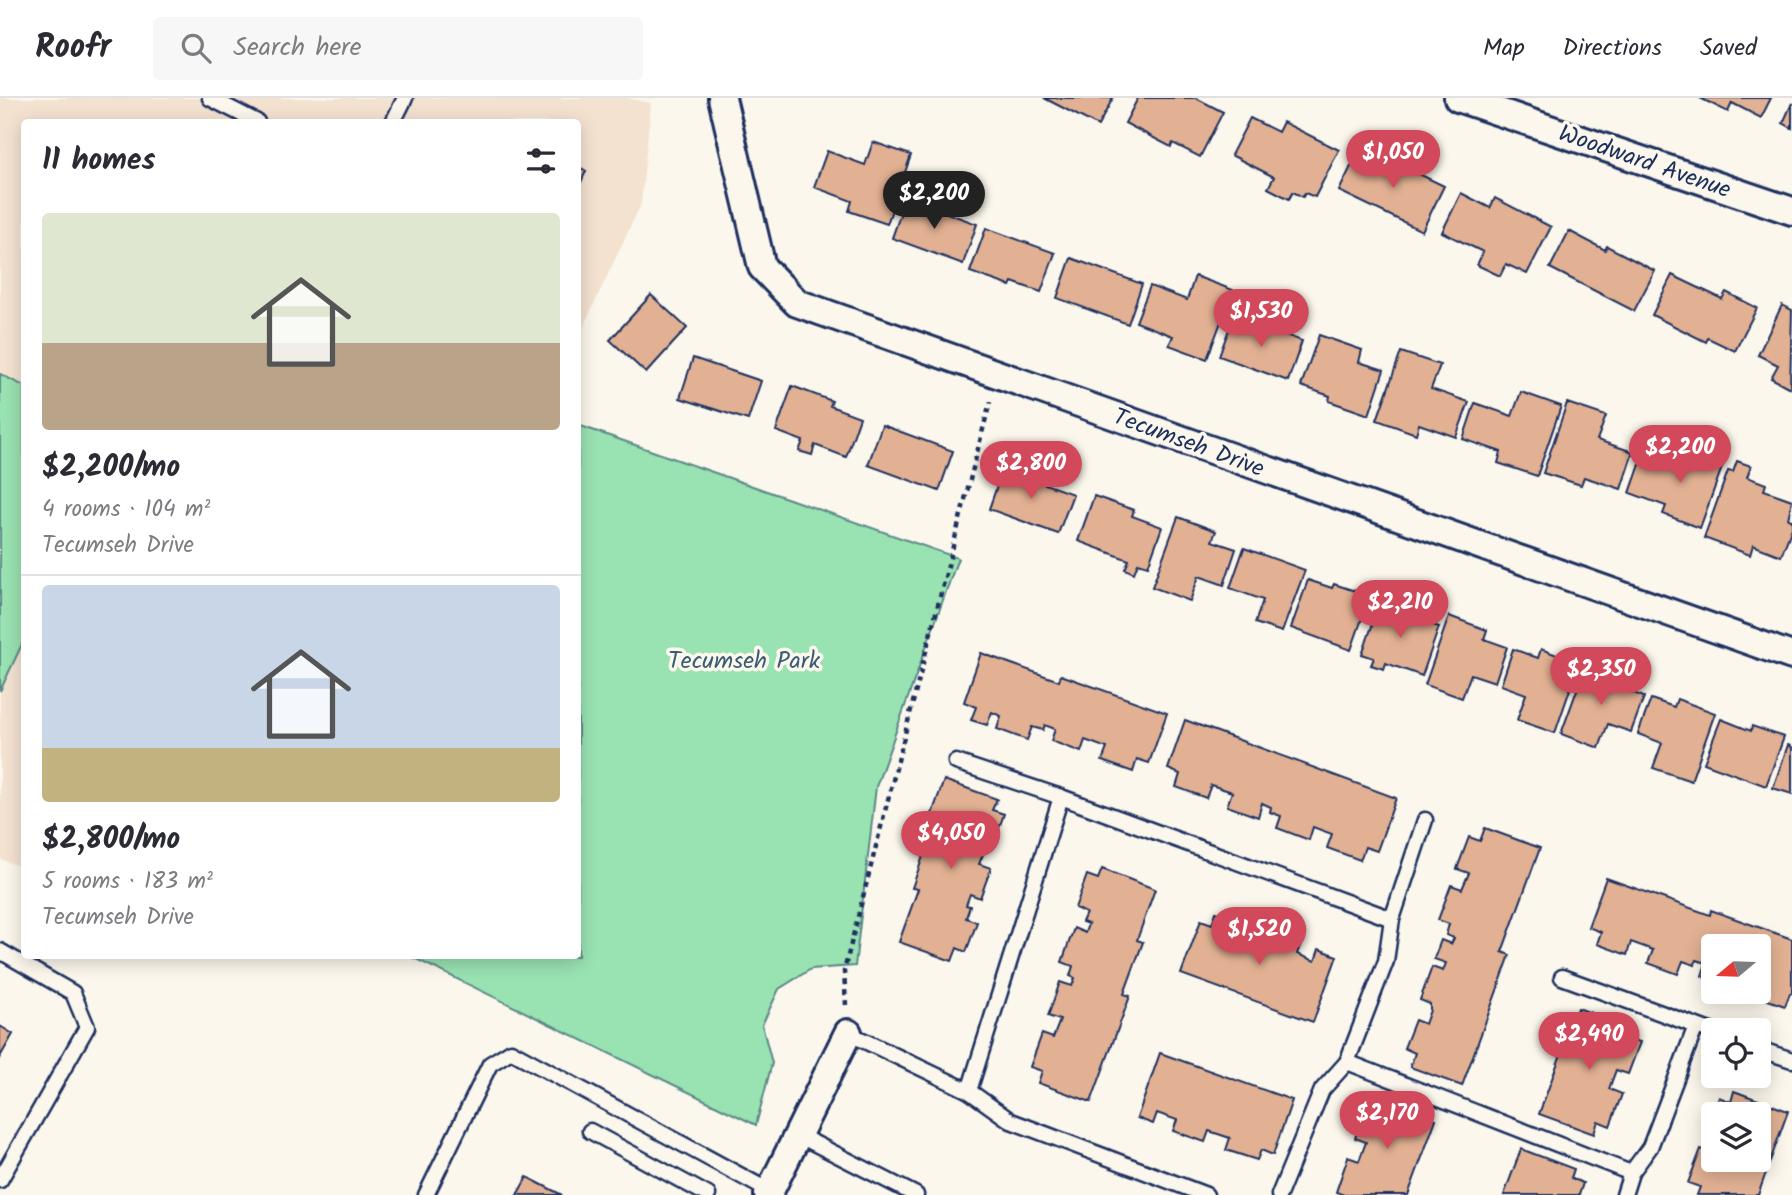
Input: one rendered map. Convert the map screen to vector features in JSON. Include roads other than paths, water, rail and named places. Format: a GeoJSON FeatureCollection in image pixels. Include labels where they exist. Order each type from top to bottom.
{"type":"FeatureCollection","features":[{"type":"Feature","properties":{"kind":"street","name":"Tecumseh Drive"},"geometry":{"type":"LineString","coordinates":[[722,98],[762,267],[797,303],[1792,656]]}},
{"type":"Feature","properties":{"kind":"street","name":"Woodward Avenue"},"geometry":{"type":"LineString","coordinates":[[1458,98],[1792,211]]}},
{"type":"Feature","properties":{"kind":"street"},"geometry":{"type":"LineString","coordinates":[[769,1193],[848,1033]]}},
{"type":"Feature","properties":{"kind":"lane"},"geometry":{"type":"LineString","coordinates":[[210,98],[251,119]]}},
{"type":"Feature","properties":{"kind":"lane"},"geometry":{"type":"LineString","coordinates":[[394,119],[405,98]]}},
{"type":"Feature","properties":{"kind":"lane"},"geometry":{"type":"LineString","coordinates":[[956,762],[1060,797],[1392,919]]}},
{"type":"Feature","properties":{"kind":"lane"},"geometry":{"type":"LineString","coordinates":[[969,1091],[1060,797]]}},
{"type":"Feature","properties":{"kind":"lane"},"geometry":{"type":"LineString","coordinates":[[1279,1195],[1322,1090],[1347,1062],[1387,961],[1392,919],[1425,820]]}},
{"type":"Feature","properties":{"kind":"lane"},"geometry":{"type":"LineString","coordinates":[[0,951],[73,993],[87,1027],[0,1181]]}},
{"type":"Feature","properties":{"kind":"lane"},"geometry":{"type":"LineString","coordinates":[[1562,977],[1701,1028]]}},
{"type":"Feature","properties":{"kind":"lane"},"geometry":{"type":"LineString","coordinates":[[1624,1195],[1631,1172],[1650,1147],[1696,1026]]}},
{"type":"Feature","properties":{"kind":"lane"},"geometry":{"type":"LineString","coordinates":[[848,1033],[969,1091],[1011,1121],[1206,1195]]}},
{"type":"Feature","properties":{"kind":"lane"},"geometry":{"type":"LineString","coordinates":[[426,1195],[490,1064],[511,1051],[769,1193]]}},
{"type":"Feature","properties":{"kind":"lane"},"geometry":{"type":"LineString","coordinates":[[1771,1053],[1792,1060]]}},
{"type":"Feature","properties":{"kind":"lane"},"geometry":{"type":"LineString","coordinates":[[1347,1062],[1631,1172]]}},
{"type":"Feature","properties":{"kind":"lane"},"geometry":{"type":"LineString","coordinates":[[590,1131],[708,1195]]}},
{"type":"Feature","properties":{"kind":"lane"},"geometry":{"type":"LineString","coordinates":[[798,1135],[916,1195]]}},
{"type":"Feature","properties":{"kind":"park label","name":"Tecumseh Park"},"geometry":{"type":"Point","coordinates":[744,660]}}]}
